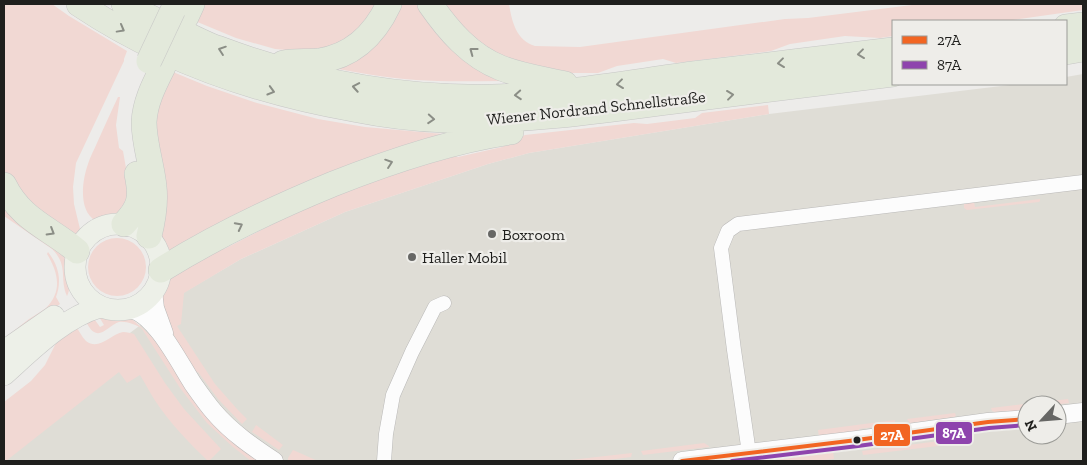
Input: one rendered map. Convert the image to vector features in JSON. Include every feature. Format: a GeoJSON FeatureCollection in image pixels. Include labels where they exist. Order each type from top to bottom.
{"type":"FeatureCollection","features":[{"type":"Feature","properties":{"kind":"highway","name":"Wiener Nordrand Schnellstraße"},"geometry":{"type":"LineString","coordinates":[[80,4],[123,30],[162,50],[205,68],[296,98],[388,116],[443,120],[542,117],[892,74]]}},
{"type":"Feature","properties":{"kind":"highway","name":"Wiener Nordrand Schnellstraße"},"geometry":{"type":"LineString","coordinates":[[124,4],[215,48],[268,66],[358,87],[444,96],[493,97],[543,94],[892,50]]}},
{"type":"Feature","properties":{"kind":"highway"},"geometry":{"type":"LineString","coordinates":[[268,66],[295,61],[310,62],[333,58],[344,53],[375,28],[389,4]]}},
{"type":"Feature","properties":{"kind":"highway"},"geometry":{"type":"LineString","coordinates":[[430,4],[442,22],[455,36],[483,59],[516,73],[584,89]]}},
{"type":"Feature","properties":{"kind":"highway"},"geometry":{"type":"LineString","coordinates":[[124,224],[134,212],[140,200],[130,133],[130,120],[137,88],[156,64],[182,9]]}},
{"type":"Feature","properties":{"kind":"highway"},"geometry":{"type":"LineString","coordinates":[[1067,28],[1083,25]]}},
{"type":"Feature","properties":{"kind":"highway"},"geometry":{"type":"LineString","coordinates":[[1067,52],[1083,49]]}},
{"type":"Feature","properties":{"kind":"highway"},"geometry":{"type":"LineString","coordinates":[[149,236],[155,194],[144,122],[156,64]]}},
{"type":"Feature","properties":{"kind":"highway"},"geometry":{"type":"LineString","coordinates":[[157,281],[196,248],[256,218],[321,189],[373,168],[443,146],[482,136],[521,130],[542,117]]}},
{"type":"Feature","properties":{"kind":"highway"},"geometry":{"type":"LineString","coordinates":[[4,185],[12,200],[24,214],[78,251]]}},
{"type":"Feature","properties":{"kind":"main road"},"geometry":{"type":"LineString","coordinates":[[113,224],[124,224],[137,228],[149,236],[156,246],[160,258],[157,281],[152,294],[142,303],[130,309],[115,310],[100,307],[89,300],[81,290],[76,278],[74,264],[84,240],[93,231],[102,226],[113,224]]}},
{"type":"Feature","properties":{"kind":"main road"},"geometry":{"type":"LineString","coordinates":[[4,351],[69,306],[81,290]]}},
{"type":"Feature","properties":{"kind":"main road"},"geometry":{"type":"LineString","coordinates":[[4,375],[52,334],[76,317],[100,307]]}},
{"type":"Feature","properties":{"kind":"street"},"geometry":{"type":"LineString","coordinates":[[749,453],[721,248],[728,232],[738,224],[1083,182]]}},
{"type":"Feature","properties":{"kind":"street"},"geometry":{"type":"LineString","coordinates":[[157,281],[155,308],[168,343]]}},
{"type":"Feature","properties":{"kind":"street"},"geometry":{"type":"LineString","coordinates":[[384,461],[386,434],[394,395],[412,352],[436,307],[444,303]]}},
{"type":"Feature","properties":{"kind":"street"},"geometry":{"type":"LineString","coordinates":[[130,309],[140,313],[168,343],[194,385],[215,413],[239,437],[274,461]]}},
{"type":"Feature","properties":{"kind":"street"},"geometry":{"type":"LineString","coordinates":[[1067,414],[1083,412]]}},
{"type":"Feature","properties":{"kind":"street"},"geometry":{"type":"LineString","coordinates":[[682,461],[1017,420]]}},
{"type":"Feature","properties":{"kind":"shaded area"},"geometry":{"type":"Polygon","coordinates":[[[4,4],[52,4],[127,51],[76,163],[73,187],[74,204],[80,229],[77,235],[30,212],[7,180],[4,168],[4,4]]]}},
{"type":"Feature","properties":{"kind":"shaded area"},"geometry":{"type":"Polygon","coordinates":[[[203,4],[378,4],[365,26],[334,47],[299,51],[275,49],[236,38],[195,21],[203,4]]]}},
{"type":"Feature","properties":{"kind":"shaded area"},"geometry":{"type":"Polygon","coordinates":[[[394,4],[424,4],[502,81],[404,79],[323,66],[394,4]]]}},
{"type":"Feature","properties":{"kind":"shaded area"},"geometry":{"type":"Polygon","coordinates":[[[441,4],[509,4],[516,30],[529,43],[535,46],[580,47],[785,19],[808,18],[920,4],[1083,4],[1083,10],[1013,20],[892,20],[892,36],[880,38],[845,36],[790,44],[771,51],[676,63],[663,59],[617,66],[598,73],[556,73],[488,52],[441,4]]]}},
{"type":"Feature","properties":{"kind":"shaded area"},"geometry":{"type":"Polygon","coordinates":[[[173,72],[257,103],[318,119],[365,127],[455,135],[168,256],[161,238],[155,128],[159,102],[173,72]]]}},
{"type":"Feature","properties":{"kind":"shaded area"},"geometry":{"type":"Polygon","coordinates":[[[1083,74],[1083,461],[4,461],[4,438],[106,351],[183,293],[241,259],[345,212],[488,164],[529,153],[769,114],[1010,85],[1067,85],[1067,77],[1083,74]]]}},
{"type":"Feature","properties":{"kind":"shaded area"},"geometry":{"type":"Polygon","coordinates":[[[118,97],[120,97],[116,125],[119,148],[123,151],[130,198],[117,214],[96,221],[86,210],[84,203],[84,179],[90,159],[118,97]]]}},
{"type":"Feature","properties":{"kind":"shaded area"},"geometry":{"type":"Polygon","coordinates":[[[768,105],[769,114],[529,153],[488,164],[345,212],[241,259],[184,293],[181,324],[177,326],[215,384],[247,419],[242,424],[218,399],[198,372],[195,374],[184,357],[162,309],[160,300],[169,277],[214,249],[224,249],[273,224],[291,212],[448,154],[458,157],[502,147],[525,135],[634,123],[647,124],[695,118],[702,113],[768,105]]]}},
{"type":"Feature","properties":{"kind":"shaded area"},"geometry":{"type":"Polygon","coordinates":[[[1040,199],[1039,202],[967,210],[964,208],[964,204],[974,202],[975,207],[1040,199]]]}},
{"type":"Feature","properties":{"kind":"shaded area"},"geometry":{"type":"Polygon","coordinates":[[[4,206],[64,255],[69,286],[67,296],[62,267],[57,255],[52,249],[4,216],[4,206]]]}},
{"type":"Feature","properties":{"kind":"shaded area"},"geometry":{"type":"Polygon","coordinates":[[[111,238],[123,238],[138,246],[146,261],[146,273],[138,288],[123,296],[111,296],[96,288],[88,273],[88,261],[96,246],[111,238]]]}},
{"type":"Feature","properties":{"kind":"shaded area"},"geometry":{"type":"Polygon","coordinates":[[[48,252],[57,268],[59,285],[56,297],[60,304],[39,319],[4,339],[46,308],[55,295],[57,281],[54,268],[47,254],[48,252]]]}},
{"type":"Feature","properties":{"kind":"shaded area"},"geometry":{"type":"Polygon","coordinates":[[[98,315],[133,320],[148,333],[260,461],[251,461],[207,423],[180,388],[142,329],[125,322],[119,322],[103,332],[97,333],[91,330],[84,319],[95,320],[100,327],[104,325],[98,315]]]}},
{"type":"Feature","properties":{"kind":"shaded area"},"geometry":{"type":"Polygon","coordinates":[[[75,325],[86,341],[91,344],[100,343],[118,333],[134,334],[184,409],[221,449],[208,461],[166,416],[140,375],[127,383],[119,372],[4,461],[4,402],[31,381],[45,365],[59,337],[75,325]]]}},
{"type":"Feature","properties":{"kind":"shaded area"},"geometry":{"type":"Polygon","coordinates":[[[1017,405],[1017,413],[1005,414],[1004,411],[995,412],[991,408],[1017,405]]]}},
{"type":"Feature","properties":{"kind":"shaded area"},"geometry":{"type":"Polygon","coordinates":[[[955,413],[956,416],[954,417],[910,423],[907,419],[955,413]]]}},
{"type":"Feature","properties":{"kind":"shaded area"},"geometry":{"type":"Polygon","coordinates":[[[895,420],[895,423],[892,425],[859,429],[859,432],[819,437],[818,430],[895,420]]]}},
{"type":"Feature","properties":{"kind":"shaded area"},"geometry":{"type":"Polygon","coordinates":[[[256,425],[283,445],[279,450],[252,432],[256,425]]]}},
{"type":"Feature","properties":{"kind":"shaded area"},"geometry":{"type":"Polygon","coordinates":[[[939,437],[951,438],[955,444],[863,455],[862,451],[939,441],[939,437]]]}},
{"type":"Feature","properties":{"kind":"shaded area"},"geometry":{"type":"Polygon","coordinates":[[[704,443],[709,447],[643,455],[641,451],[704,443]]]}},
{"type":"Feature","properties":{"kind":"shaded area"},"geometry":{"type":"Polygon","coordinates":[[[293,450],[318,461],[290,461],[288,458],[293,450]]]}},
{"type":"Feature","properties":{"kind":"shaded area"},"geometry":{"type":"Polygon","coordinates":[[[833,451],[834,459],[774,461],[774,459],[833,451]]]}},
{"type":"Feature","properties":{"kind":"shaded area"},"geometry":{"type":"Polygon","coordinates":[[[632,453],[631,457],[608,461],[570,460],[632,453]]]}},
{"type":"Feature","properties":{"kind":"transit line","name":"27A"},"geometry":{"type":"LineString","coordinates":[[682,461],[1017,420]]}},
{"type":"Feature","properties":{"kind":"transit line","name":"87A"},"geometry":{"type":"LineString","coordinates":[[732,461],[1017,426]]}},
{"type":"Feature","properties":{"kind":"place","name":"Boxroom"},"geometry":{"type":"Point","coordinates":[492,234]}},
{"type":"Feature","properties":{"kind":"place","name":"Haller Mobil"},"geometry":{"type":"Point","coordinates":[412,257]}}]}
